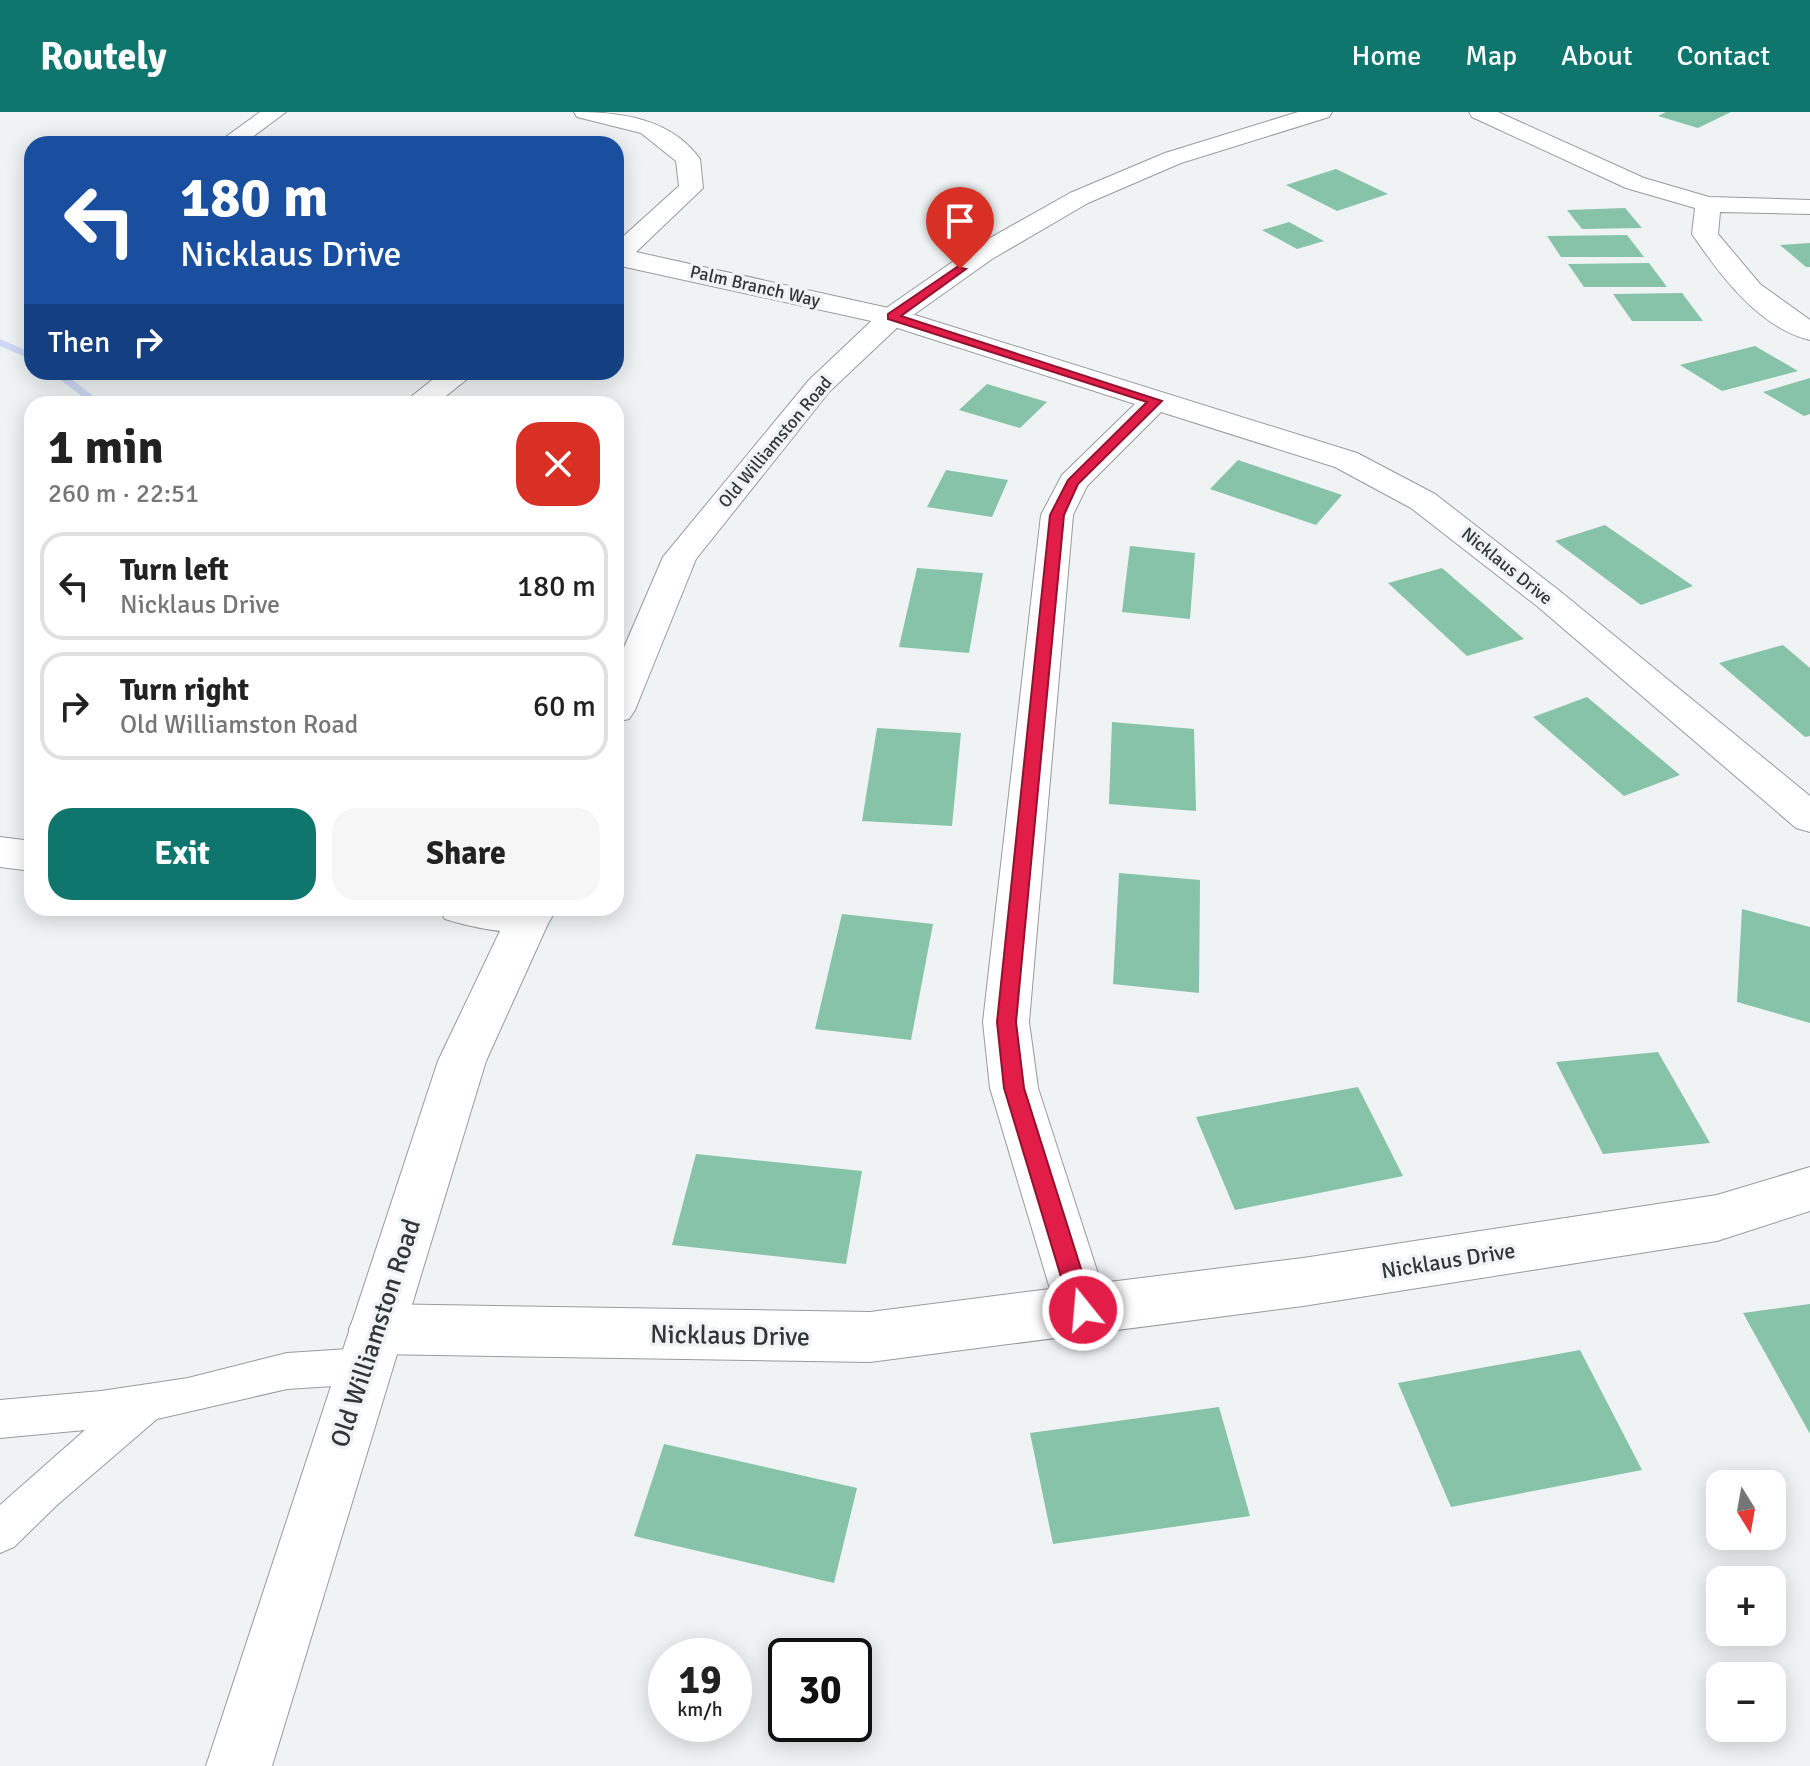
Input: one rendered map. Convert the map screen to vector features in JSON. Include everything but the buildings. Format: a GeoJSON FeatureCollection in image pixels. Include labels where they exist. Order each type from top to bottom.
{"type":"FeatureCollection","features":[{"type":"Feature","properties":{"kind":"street"},"geometry":{"type":"LineString","coordinates":[[240,136],[275,112]]}},
{"type":"Feature","properties":{"kind":"street","name":"Palm Branch Way"},"geometry":{"type":"LineString","coordinates":[[585,112],[649,128],[688,159],[691,188],[624,250]]}},
{"type":"Feature","properties":{"kind":"street","name":"Old Williamston Road"},"geometry":{"type":"LineString","coordinates":[[624,691],[680,557],[819,386],[892,317],[983,253],[1079,198],[1173,158],[1321,112]]}},
{"type":"Feature","properties":{"kind":"street"},"geometry":{"type":"LineString","coordinates":[[1480,112],[1635,183],[1708,204],[1810,207]]}},
{"type":"Feature","properties":{"kind":"street"},"geometry":{"type":"LineString","coordinates":[[1708,204],[1705,234],[1728,269],[1759,300],[1810,332]]}},
{"type":"Feature","properties":{"kind":"street","name":"Palm Branch Way"},"geometry":{"type":"LineString","coordinates":[[624,259],[892,317]]}},
{"type":"Feature","properties":{"kind":"street","name":"Nicklaus Drive"},"geometry":{"type":"LineString","coordinates":[[892,317],[1346,460],[1423,501],[1549,599],[1810,818]]}},
{"type":"Feature","properties":{"kind":"street"},"geometry":{"type":"LineString","coordinates":[[428,396],[450,380]]}},
{"type":"Feature","properties":{"kind":"street"},"geometry":{"type":"LineString","coordinates":[[1083,1310],[1014,1088],[1006,1022],[1057,515],[1073,482],[1155,401]]}},
{"type":"Feature","properties":{"kind":"street"},"geometry":{"type":"LineString","coordinates":[[0,852],[24,855]]}},
{"type":"Feature","properties":{"kind":"street","name":"Old Williamston Road"},"geometry":{"type":"LineString","coordinates":[[239,1766],[462,1061],[529,916]]}},
{"type":"Feature","properties":{"kind":"street","name":"Nicklaus Drive"},"geometry":{"type":"LineString","coordinates":[[370,1348],[870,1337],[1303,1282],[1717,1218],[1810,1189]]}},
{"type":"Feature","properties":{"kind":"lane"},"geometry":{"type":"LineString","coordinates":[[0,1419],[101,1410],[188,1396],[370,1348]]}},
{"type":"Feature","properties":{"kind":"lane"},"geometry":{"type":"LineString","coordinates":[[0,1533],[43,1491],[149,1401]]}},
{"type":"Feature","properties":{"kind":"waterway"},"geometry":{"type":"LineString","coordinates":[[0,342],[24,353]]}},
{"type":"Feature","properties":{"kind":"waterway"},"geometry":{"type":"LineString","coordinates":[[66,380],[88,396]]}},
{"type":"Feature","properties":{"kind":"route"},"geometry":{"type":"LineString","coordinates":[[960,269],[892,317],[1155,401],[1073,482],[1057,515],[1006,1022],[1014,1088],[1083,1310]]}}]}
